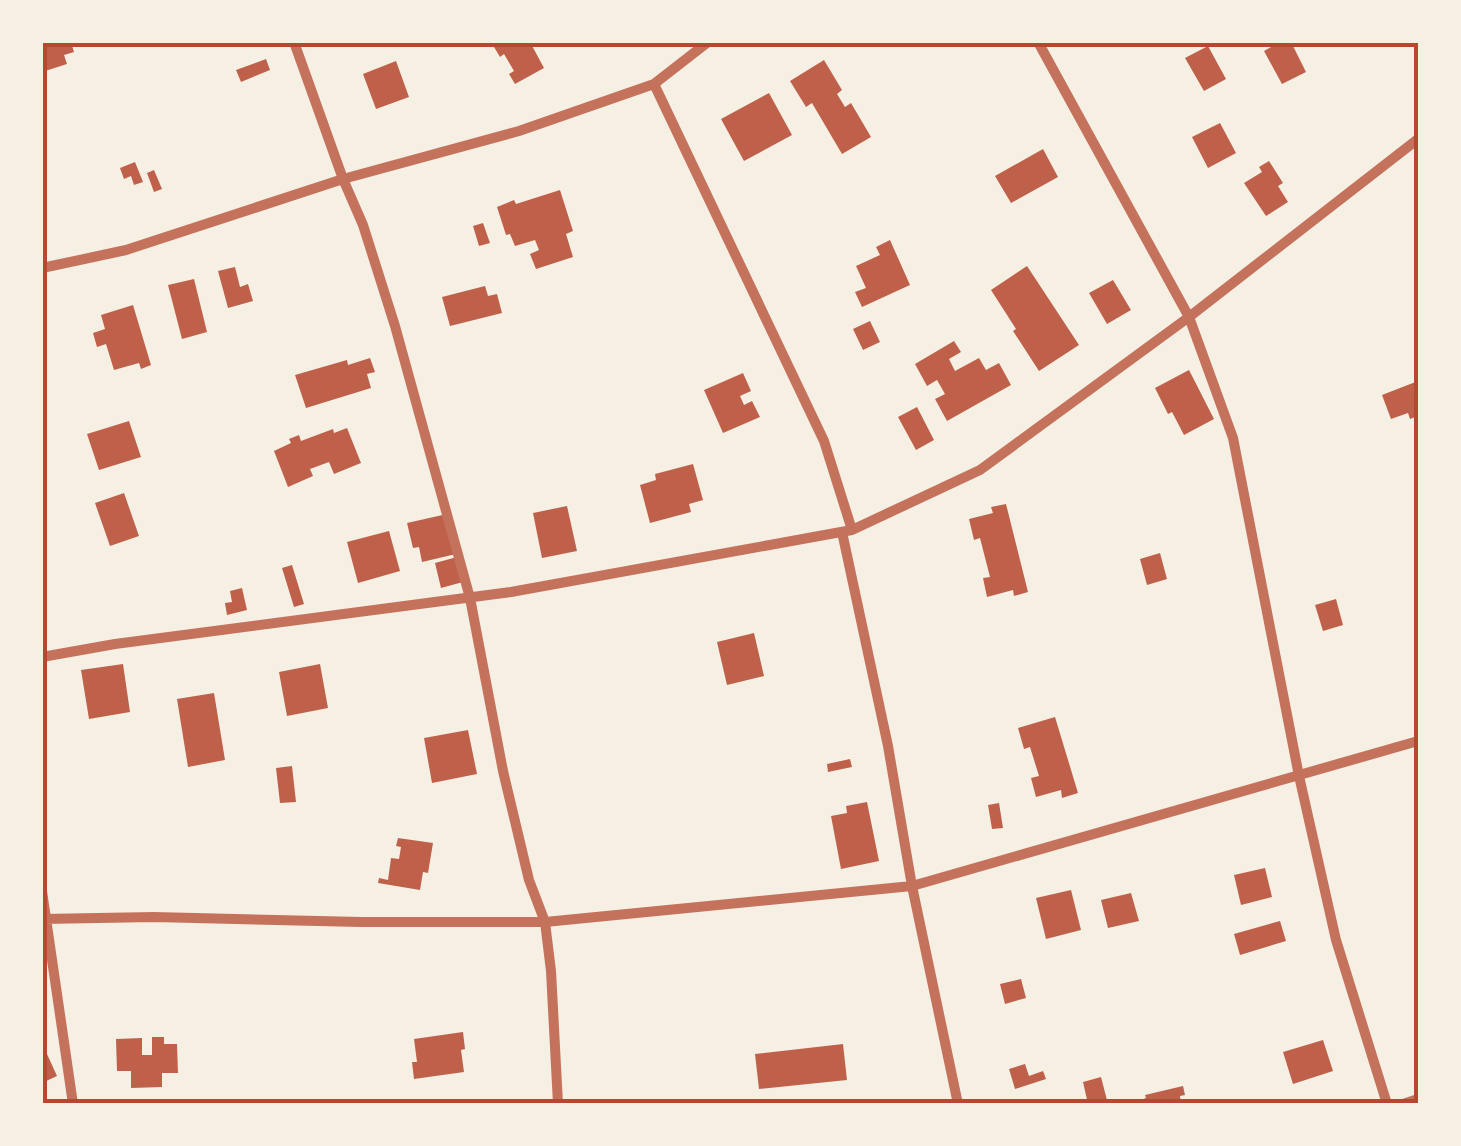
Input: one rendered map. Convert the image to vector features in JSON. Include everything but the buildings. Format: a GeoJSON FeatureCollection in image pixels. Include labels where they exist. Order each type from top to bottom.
{"type":"FeatureCollection","features":[{"type":"Feature","properties":{"kind":"street"},"geometry":{"type":"LineString","coordinates":[[294,42],[342,179],[363,225],[396,326],[470,598],[503,770],[529,880],[545,922],[558,1104]]}},
{"type":"Feature","properties":{"kind":"street"},"geometry":{"type":"LineString","coordinates":[[42,268],[126,250],[342,179],[519,131],[654,84],[708,42]]}},
{"type":"Feature","properties":{"kind":"street"},"geometry":{"type":"LineString","coordinates":[[1038,42],[1189,317],[1232,438],[1336,940],[1387,1104]]}},
{"type":"Feature","properties":{"kind":"street"},"geometry":{"type":"LineString","coordinates":[[654,84],[824,441],[847,531],[912,886],[958,1104]]}},
{"type":"Feature","properties":{"kind":"street"},"geometry":{"type":"LineString","coordinates":[[42,658],[114,644],[511,592],[847,531],[980,470],[1189,317],[1418,138]]}},
{"type":"Feature","properties":{"kind":"street"},"geometry":{"type":"LineString","coordinates":[[44,919],[545,922],[912,886],[1418,741]]}},
{"type":"Feature","properties":{"kind":"street"},"geometry":{"type":"LineString","coordinates":[[42,891],[73,1104]]}},
{"type":"Feature","properties":{"kind":"street"},"geometry":{"type":"LineString","coordinates":[[1402,1104],[1418,1099]]}}]}
